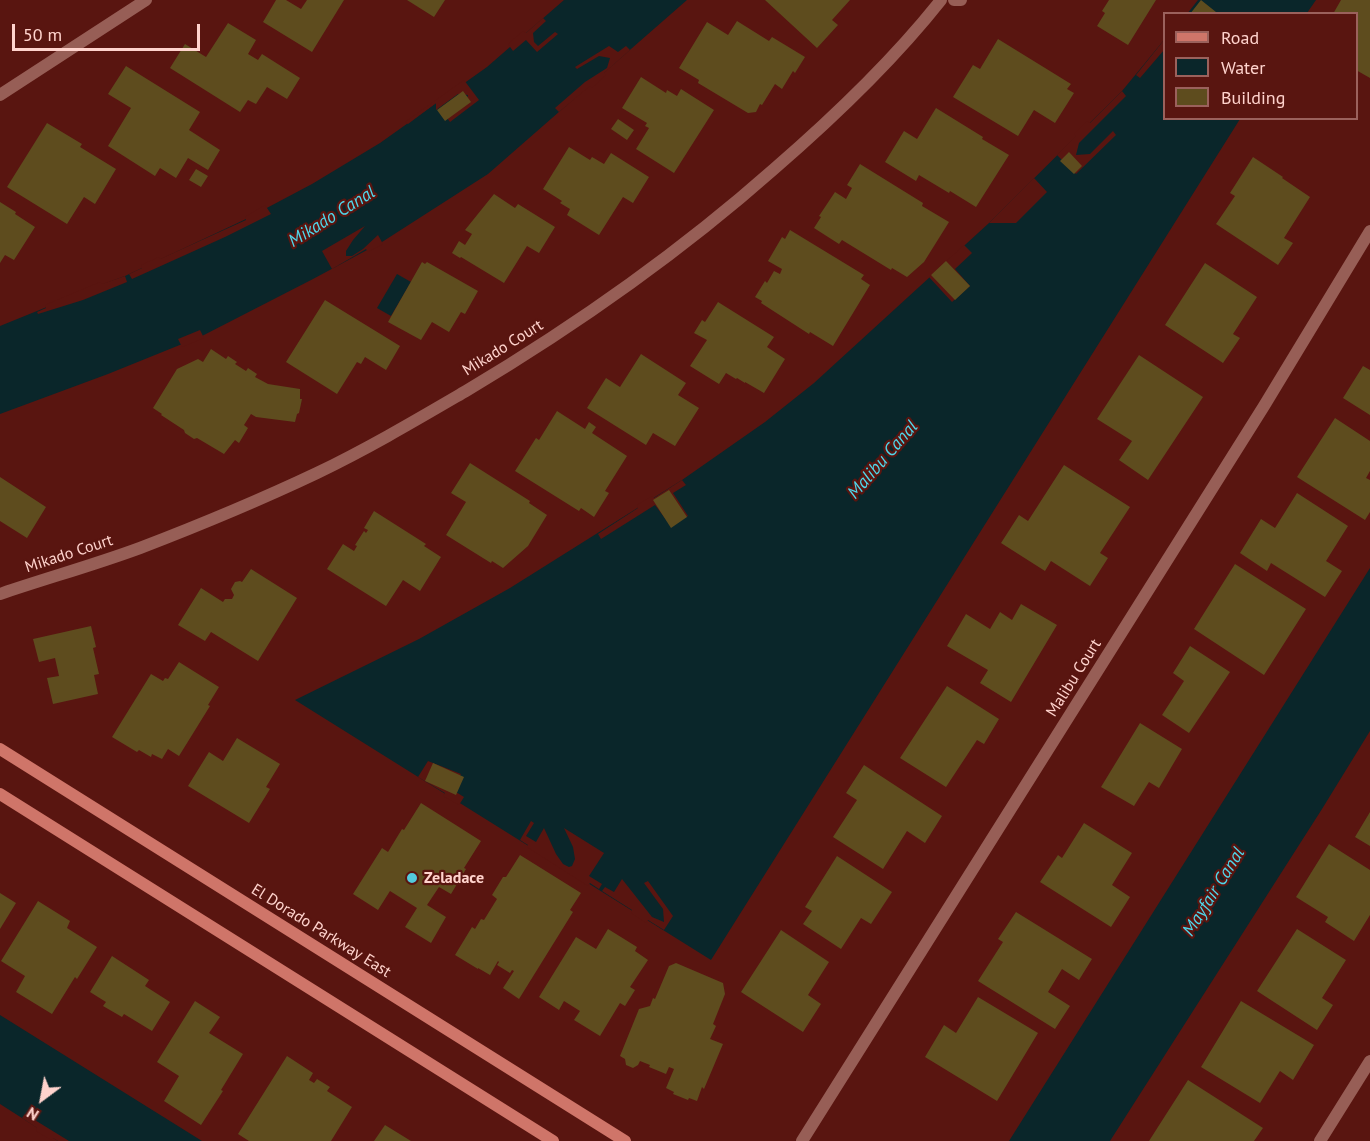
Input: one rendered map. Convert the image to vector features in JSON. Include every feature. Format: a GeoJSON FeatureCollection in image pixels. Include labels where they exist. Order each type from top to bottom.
{"type":"FeatureCollection","features":[{"type":"Feature","properties":{"kind":"street"},"geometry":{"type":"LineString","coordinates":[[0,95],[146,0]]}},
{"type":"Feature","properties":{"kind":"street","name":"Mikado Court"},"geometry":{"type":"LineString","coordinates":[[0,594],[138,548],[205,522],[318,472],[402,428],[515,362],[585,316],[664,259],[739,200],[815,134],[872,78],[941,0]]}},
{"type":"Feature","properties":{"kind":"street"},"geometry":{"type":"LineString","coordinates":[[954,0],[961,0]]}},
{"type":"Feature","properties":{"kind":"street","name":"Malibu Court"},"geometry":{"type":"LineString","coordinates":[[802,1141],[1264,406],[1370,231]]}},
{"type":"Feature","properties":{"kind":"street","name":"El Dorado Parkway East"},"geometry":{"type":"LineString","coordinates":[[0,749],[625,1141]]}},
{"type":"Feature","properties":{"kind":"street"},"geometry":{"type":"LineString","coordinates":[[0,794],[553,1141]]}},
{"type":"Feature","properties":{"kind":"street"},"geometry":{"type":"LineString","coordinates":[[1320,1141],[1370,1061]]}},
{"type":"Feature","properties":{"kind":"water","name":"Mikado Canal"},"geometry":{"type":"Polygon","coordinates":[[[564,0],[687,0],[488,174],[382,242],[202,336],[0,414],[0,326],[125,276],[246,219],[312,184],[380,143],[487,67],[564,0]]]}},
{"type":"Feature","properties":{"kind":"water"},"geometry":{"type":"Polygon","coordinates":[[[1198,0],[1316,0],[1308,12],[1189,12],[1198,0]]]}},
{"type":"Feature","properties":{"kind":"water","name":"Malibu Canal"},"geometry":{"type":"Polygon","coordinates":[[[1163,41],[1163,120],[1239,120],[711,960],[295,700],[419,639],[510,588],[682,480],[765,422],[814,383],[989,223],[1122,91],[1163,41]]]}},
{"type":"Feature","properties":{"kind":"water"},"geometry":{"type":"Polygon","coordinates":[[[397,274],[411,282],[391,316],[377,308],[397,274]]]}},
{"type":"Feature","properties":{"kind":"water","name":"Mayfair Canal"},"geometry":{"type":"Polygon","coordinates":[[[1370,568],[1370,731],[1322,809],[1110,1141],[1009,1141],[1370,568]]]}},
{"type":"Feature","properties":{"kind":"water"},"geometry":{"type":"Polygon","coordinates":[[[0,1015],[202,1141],[58,1141],[0,1104],[0,1015]]]}},
{"type":"Feature","properties":{"kind":"pier"},"geometry":{"type":"Polygon","coordinates":[[[543,18],[546,21],[533,33],[534,42],[538,46],[555,32],[558,34],[537,52],[526,40],[513,51],[508,44],[523,31],[526,33],[543,18]]]}},
{"type":"Feature","properties":{"kind":"pier"},"geometry":{"type":"Polygon","coordinates":[[[1163,41],[1163,51],[1140,78],[1136,75],[1163,41]]]}},
{"type":"Feature","properties":{"kind":"pier"},"geometry":{"type":"Polygon","coordinates":[[[609,46],[618,52],[626,46],[630,50],[604,73],[606,75],[592,88],[590,86],[559,112],[555,108],[585,82],[607,68],[610,58],[599,56],[577,69],[575,67],[609,46]]]}},
{"type":"Feature","properties":{"kind":"pier"},"geometry":{"type":"Polygon","coordinates":[[[464,80],[479,100],[450,122],[447,118],[465,104],[468,95],[458,94],[436,110],[436,103],[408,124],[405,122],[464,80]]]}},
{"type":"Feature","properties":{"kind":"pier"},"geometry":{"type":"Polygon","coordinates":[[[1122,91],[1126,96],[1079,143],[1076,155],[1090,154],[1113,131],[1116,135],[1076,174],[1057,155],[1087,121],[1090,123],[1122,91]]]}},
{"type":"Feature","properties":{"kind":"pier"},"geometry":{"type":"Polygon","coordinates":[[[1034,178],[1047,192],[1016,223],[989,223],[1034,178]]]}},
{"type":"Feature","properties":{"kind":"pier"},"geometry":{"type":"Polygon","coordinates":[[[265,205],[271,214],[132,279],[129,274],[142,268],[141,265],[159,257],[160,259],[246,220],[245,217],[265,205]]]}},
{"type":"Feature","properties":{"kind":"pier"},"geometry":{"type":"Polygon","coordinates":[[[365,226],[346,251],[346,256],[352,256],[363,249],[378,235],[383,244],[368,252],[366,249],[332,269],[322,251],[365,226]]]}},
{"type":"Feature","properties":{"kind":"pier"},"geometry":{"type":"Polygon","coordinates":[[[964,245],[972,253],[955,269],[970,286],[952,302],[929,277],[964,245]]]}},
{"type":"Feature","properties":{"kind":"pier"},"geometry":{"type":"Polygon","coordinates":[[[125,276],[127,282],[83,300],[38,314],[37,312],[46,308],[45,305],[100,282],[102,284],[125,276]]]}},
{"type":"Feature","properties":{"kind":"pier"},"geometry":{"type":"Polygon","coordinates":[[[200,330],[204,338],[182,347],[178,339],[200,330]]]}},
{"type":"Feature","properties":{"kind":"pier"},"geometry":{"type":"Polygon","coordinates":[[[682,480],[686,485],[673,493],[688,516],[671,526],[655,505],[601,539],[598,534],[638,508],[637,505],[652,496],[654,498],[682,480]]]}},
{"type":"Feature","properties":{"kind":"pier"},"geometry":{"type":"Polygon","coordinates":[[[428,761],[461,774],[451,789],[464,797],[459,805],[443,796],[445,793],[418,777],[428,761]]]}},
{"type":"Feature","properties":{"kind":"pier"},"geometry":{"type":"Polygon","coordinates":[[[531,821],[534,823],[526,836],[536,842],[544,828],[556,854],[563,864],[569,867],[575,859],[573,847],[564,828],[604,853],[589,876],[602,884],[599,889],[590,883],[588,886],[527,847],[528,845],[520,840],[531,821]]]}},
{"type":"Feature","properties":{"kind":"pier"},"geometry":{"type":"Polygon","coordinates":[[[622,879],[652,917],[664,922],[663,909],[644,883],[648,881],[673,916],[664,930],[648,920],[646,923],[631,913],[632,910],[602,891],[605,887],[614,892],[622,879]]]}},
{"type":"Feature","properties":{"kind":"pier"},"geometry":{"type":"Polygon","coordinates":[[[25,1114],[69,1141],[58,1141],[53,1138],[51,1140],[36,1131],[37,1128],[22,1118],[25,1114]]]}},
{"type":"Feature","properties":{"kind":"building"},"geometry":{"type":"Polygon","coordinates":[[[276,0],[286,0],[301,9],[307,0],[344,0],[312,52],[263,22],[276,0]]]}},
{"type":"Feature","properties":{"kind":"building"},"geometry":{"type":"Polygon","coordinates":[[[407,0],[445,0],[434,17],[407,0]]]}},
{"type":"Feature","properties":{"kind":"building"},"geometry":{"type":"Polygon","coordinates":[[[765,0],[850,0],[832,20],[838,25],[817,48],[765,0]]]}},
{"type":"Feature","properties":{"kind":"building"},"geometry":{"type":"Polygon","coordinates":[[[1109,0],[1156,0],[1128,45],[1097,26],[1105,13],[1102,11],[1109,0]]]}},
{"type":"Feature","properties":{"kind":"building"},"geometry":{"type":"Polygon","coordinates":[[[1201,0],[1216,12],[1192,12],[1201,0]]]}},
{"type":"Feature","properties":{"kind":"building"},"geometry":{"type":"Polygon","coordinates":[[[1341,0],[1370,0],[1370,78],[1358,71],[1358,12],[1334,12],[1341,0]]]}},
{"type":"Feature","properties":{"kind":"building"},"geometry":{"type":"Polygon","coordinates":[[[737,21],[769,41],[772,37],[805,57],[782,89],[775,84],[756,112],[748,113],[698,83],[699,80],[679,68],[707,22],[728,35],[737,21]]]}},
{"type":"Feature","properties":{"kind":"building"},"geometry":{"type":"Polygon","coordinates":[[[228,23],[256,40],[248,54],[258,60],[262,54],[300,78],[287,99],[267,87],[256,104],[248,100],[240,112],[170,68],[185,44],[206,57],[228,23]]]}},
{"type":"Feature","properties":{"kind":"building"},"geometry":{"type":"Polygon","coordinates":[[[998,39],[1071,84],[1067,89],[1074,93],[1055,123],[1034,110],[1018,136],[953,97],[973,65],[980,69],[998,39]]]}},
{"type":"Feature","properties":{"kind":"building"},"geometry":{"type":"Polygon","coordinates":[[[126,66],[200,112],[189,130],[220,150],[208,170],[188,158],[176,178],[160,168],[155,176],[108,146],[131,108],[108,94],[126,66]]]}},
{"type":"Feature","properties":{"kind":"building"},"geometry":{"type":"Polygon","coordinates":[[[641,77],[666,93],[667,90],[677,96],[681,89],[714,110],[674,173],[636,149],[649,128],[645,126],[647,123],[622,108],[641,77]]]}},
{"type":"Feature","properties":{"kind":"building"},"geometry":{"type":"Polygon","coordinates":[[[463,91],[471,102],[445,121],[437,110],[463,91]]]}},
{"type":"Feature","properties":{"kind":"building"},"geometry":{"type":"Polygon","coordinates":[[[936,108],[1009,155],[976,207],[919,175],[916,181],[885,162],[904,131],[917,139],[936,108]]]}},
{"type":"Feature","properties":{"kind":"building"},"geometry":{"type":"Polygon","coordinates":[[[618,119],[634,130],[627,140],[611,129],[618,119]]]}},
{"type":"Feature","properties":{"kind":"building"},"geometry":{"type":"Polygon","coordinates":[[[47,123],[82,144],[80,147],[116,169],[95,204],[84,197],[67,224],[7,187],[47,123]]]}},
{"type":"Feature","properties":{"kind":"building"},"geometry":{"type":"Polygon","coordinates":[[[569,147],[590,160],[592,157],[604,164],[611,153],[649,177],[633,203],[623,197],[599,235],[567,215],[570,209],[543,189],[569,147]]]}},
{"type":"Feature","properties":{"kind":"building"},"geometry":{"type":"Polygon","coordinates":[[[1069,152],[1082,166],[1074,174],[1060,161],[1069,152]]]}},
{"type":"Feature","properties":{"kind":"building"},"geometry":{"type":"Polygon","coordinates":[[[1253,157],[1310,197],[1284,238],[1293,243],[1278,265],[1216,224],[1235,196],[1230,193],[1253,157]]]}},
{"type":"Feature","properties":{"kind":"building"},"geometry":{"type":"Polygon","coordinates":[[[860,164],[949,222],[924,262],[907,277],[892,268],[891,270],[842,240],[839,244],[814,228],[835,192],[846,199],[852,188],[847,185],[860,164]]]}},
{"type":"Feature","properties":{"kind":"building"},"geometry":{"type":"Polygon","coordinates":[[[196,169],[208,176],[201,187],[189,180],[196,169]]]}},
{"type":"Feature","properties":{"kind":"building"},"geometry":{"type":"Polygon","coordinates":[[[494,194],[515,208],[518,204],[555,227],[539,253],[527,246],[504,283],[452,253],[459,241],[465,245],[472,234],[465,230],[494,194]]]}},
{"type":"Feature","properties":{"kind":"building"},"geometry":{"type":"Polygon","coordinates":[[[0,202],[35,227],[14,260],[5,255],[0,263],[0,202]]]}},
{"type":"Feature","properties":{"kind":"building"},"geometry":{"type":"Polygon","coordinates":[[[790,230],[864,275],[861,279],[870,285],[833,346],[810,332],[809,334],[755,297],[774,271],[780,274],[782,269],[768,261],[782,237],[785,239],[790,230]]]}},
{"type":"Feature","properties":{"kind":"building"},"geometry":{"type":"Polygon","coordinates":[[[946,261],[970,286],[955,300],[931,275],[946,261]]]}},
{"type":"Feature","properties":{"kind":"building"},"geometry":{"type":"Polygon","coordinates":[[[422,262],[425,264],[427,262],[478,291],[465,314],[461,312],[449,332],[432,322],[421,340],[388,322],[422,262]]]}},
{"type":"Feature","properties":{"kind":"building"},"geometry":{"type":"Polygon","coordinates":[[[1205,263],[1257,297],[1233,334],[1240,338],[1223,363],[1165,325],[1205,263]]]}},
{"type":"Feature","properties":{"kind":"building"},"geometry":{"type":"Polygon","coordinates":[[[325,300],[400,346],[386,370],[365,357],[361,364],[357,362],[337,394],[286,362],[325,300]]]}},
{"type":"Feature","properties":{"kind":"building"},"geometry":{"type":"Polygon","coordinates":[[[718,302],[774,337],[767,347],[785,359],[764,393],[726,373],[719,384],[690,366],[707,340],[694,333],[702,320],[705,322],[718,302]]]}},
{"type":"Feature","properties":{"kind":"building"},"geometry":{"type":"Polygon","coordinates":[[[211,349],[226,359],[228,356],[246,371],[248,368],[257,374],[255,377],[268,384],[300,389],[300,399],[302,399],[295,422],[256,417],[251,414],[244,425],[248,428],[239,443],[235,440],[224,454],[197,438],[194,439],[153,408],[177,369],[198,359],[203,362],[211,349]]]}},
{"type":"Feature","properties":{"kind":"building"},"geometry":{"type":"Polygon","coordinates":[[[641,354],[686,383],[678,395],[699,408],[675,446],[653,433],[646,445],[587,408],[606,378],[620,387],[641,354]]]}},
{"type":"Feature","properties":{"kind":"building"},"geometry":{"type":"Polygon","coordinates":[[[1139,355],[1203,397],[1148,480],[1119,460],[1132,441],[1097,419],[1139,355]]]}},
{"type":"Feature","properties":{"kind":"building"},"geometry":{"type":"Polygon","coordinates":[[[1363,366],[1370,370],[1370,415],[1343,398],[1363,366]]]}},
{"type":"Feature","properties":{"kind":"building"},"geometry":{"type":"Polygon","coordinates":[[[557,411],[585,429],[589,422],[596,427],[592,433],[627,456],[605,491],[609,493],[594,517],[581,508],[579,511],[515,471],[536,438],[539,440],[557,411]]]}},
{"type":"Feature","properties":{"kind":"building"},"geometry":{"type":"Polygon","coordinates":[[[1335,418],[1370,441],[1370,471],[1366,478],[1370,480],[1370,512],[1365,520],[1297,477],[1335,418]]]}},
{"type":"Feature","properties":{"kind":"building"},"geometry":{"type":"Polygon","coordinates":[[[470,463],[530,501],[529,503],[547,515],[528,546],[503,568],[446,535],[466,502],[451,493],[470,463]]]}},
{"type":"Feature","properties":{"kind":"building"},"geometry":{"type":"Polygon","coordinates":[[[1064,465],[1130,507],[1100,553],[1108,558],[1090,586],[1051,561],[1045,571],[1001,543],[1019,515],[1028,521],[1064,465]]]}},
{"type":"Feature","properties":{"kind":"building"},"geometry":{"type":"Polygon","coordinates":[[[0,477],[46,507],[27,538],[0,521],[0,477]]]}},
{"type":"Feature","properties":{"kind":"building"},"geometry":{"type":"Polygon","coordinates":[[[669,490],[687,517],[671,528],[653,500],[669,490]]]}},
{"type":"Feature","properties":{"kind":"building"},"geometry":{"type":"Polygon","coordinates":[[[1297,493],[1348,526],[1326,561],[1342,571],[1325,597],[1271,563],[1267,571],[1240,553],[1261,519],[1275,528],[1297,493]]]}},
{"type":"Feature","properties":{"kind":"building"},"geometry":{"type":"Polygon","coordinates":[[[374,511],[426,544],[424,546],[441,557],[420,591],[403,580],[386,606],[327,569],[343,544],[354,551],[364,531],[366,533],[368,530],[364,528],[374,511]]]}},
{"type":"Feature","properties":{"kind":"building"},"geometry":{"type":"Polygon","coordinates":[[[1235,564],[1306,609],[1264,675],[1194,629],[1235,564]]]}},
{"type":"Feature","properties":{"kind":"building"},"geometry":{"type":"Polygon","coordinates":[[[251,569],[297,598],[258,661],[211,632],[205,641],[178,625],[201,588],[223,602],[225,599],[232,599],[234,595],[231,589],[235,582],[242,582],[251,569]]]}},
{"type":"Feature","properties":{"kind":"building"},"geometry":{"type":"Polygon","coordinates":[[[1021,604],[1057,625],[1011,702],[980,683],[988,670],[947,646],[966,614],[990,629],[1000,612],[1012,620],[1021,604]]]}},
{"type":"Feature","properties":{"kind":"building"},"geometry":{"type":"Polygon","coordinates":[[[91,626],[99,674],[94,675],[98,694],[53,704],[47,678],[59,676],[55,658],[39,662],[33,639],[91,626]]]}},
{"type":"Feature","properties":{"kind":"building"},"geometry":{"type":"Polygon","coordinates":[[[1190,646],[1230,672],[1189,733],[1162,715],[1184,681],[1173,673],[1190,646]]]}},
{"type":"Feature","properties":{"kind":"building"},"geometry":{"type":"Polygon","coordinates":[[[179,662],[219,687],[179,756],[168,749],[162,759],[152,754],[151,757],[139,750],[137,752],[112,737],[151,674],[163,681],[165,678],[168,679],[179,662]]]}},
{"type":"Feature","properties":{"kind":"building"},"geometry":{"type":"Polygon","coordinates":[[[947,686],[999,719],[984,744],[977,740],[946,787],[900,758],[947,686]]]}},
{"type":"Feature","properties":{"kind":"building"},"geometry":{"type":"Polygon","coordinates":[[[1140,723],[1182,749],[1159,788],[1149,782],[1134,806],[1101,787],[1140,723]]]}},
{"type":"Feature","properties":{"kind":"building"},"geometry":{"type":"Polygon","coordinates":[[[237,738],[280,764],[266,787],[270,789],[249,823],[188,786],[209,752],[223,761],[237,738]]]}},
{"type":"Feature","properties":{"kind":"building"},"geometry":{"type":"Polygon","coordinates":[[[433,763],[464,777],[456,795],[425,781],[433,763]]]}},
{"type":"Feature","properties":{"kind":"building"},"geometry":{"type":"Polygon","coordinates":[[[864,765],[942,816],[925,843],[907,831],[883,869],[833,837],[857,800],[846,793],[864,765]]]}},
{"type":"Feature","properties":{"kind":"building","name":"Zeladace"},"geometry":{"type":"Polygon","coordinates":[[[421,803],[481,841],[451,894],[439,887],[427,905],[446,917],[431,943],[405,927],[417,908],[390,891],[378,910],[353,894],[382,848],[388,852],[421,803]]]}},
{"type":"Feature","properties":{"kind":"building"},"geometry":{"type":"Polygon","coordinates":[[[1370,812],[1370,846],[1355,837],[1370,812]]]}},
{"type":"Feature","properties":{"kind":"building"},"geometry":{"type":"Polygon","coordinates":[[[1084,823],[1132,853],[1112,885],[1130,897],[1111,927],[1040,882],[1058,855],[1062,858],[1084,823]]]}},
{"type":"Feature","properties":{"kind":"building"},"geometry":{"type":"Polygon","coordinates":[[[1329,844],[1370,870],[1370,915],[1354,941],[1325,922],[1328,917],[1296,897],[1329,844]]]}},
{"type":"Feature","properties":{"kind":"building"},"geometry":{"type":"Polygon","coordinates":[[[520,855],[581,893],[570,910],[573,912],[519,999],[503,988],[514,971],[510,973],[497,965],[498,961],[490,975],[455,955],[472,927],[475,929],[481,919],[484,920],[497,899],[492,895],[520,855]]]}},
{"type":"Feature","properties":{"kind":"building"},"geometry":{"type":"Polygon","coordinates":[[[837,856],[892,892],[871,924],[861,918],[841,949],[803,924],[812,911],[805,907],[837,856]]]}},
{"type":"Feature","properties":{"kind":"building"},"geometry":{"type":"Polygon","coordinates":[[[0,893],[16,903],[0,929],[0,893]]]}},
{"type":"Feature","properties":{"kind":"building"},"geometry":{"type":"Polygon","coordinates":[[[38,901],[70,921],[67,928],[97,947],[52,1014],[16,992],[25,976],[1,961],[38,901]]]}},
{"type":"Feature","properties":{"kind":"building"},"geometry":{"type":"Polygon","coordinates":[[[1016,912],[1092,959],[1079,980],[1062,969],[1048,992],[1070,1006],[1055,1029],[978,981],[1003,942],[998,939],[1016,912]]]}},
{"type":"Feature","properties":{"kind":"building"},"geometry":{"type":"Polygon","coordinates":[[[608,929],[637,947],[635,951],[648,960],[630,987],[635,990],[625,1006],[620,1003],[600,1036],[574,1020],[580,1011],[564,1001],[559,1010],[539,997],[576,937],[596,949],[608,929]]]}},
{"type":"Feature","properties":{"kind":"building"},"geometry":{"type":"Polygon","coordinates":[[[1297,929],[1346,960],[1322,998],[1333,1005],[1317,1030],[1257,991],[1297,929]]]}},
{"type":"Feature","properties":{"kind":"building"},"geometry":{"type":"Polygon","coordinates":[[[781,930],[829,962],[808,995],[821,1004],[803,1032],[741,992],[781,930]]]}},
{"type":"Feature","properties":{"kind":"building"},"geometry":{"type":"Polygon","coordinates":[[[112,956],[149,980],[145,986],[170,1002],[152,1031],[124,1014],[122,1017],[103,1006],[106,1002],[90,992],[112,956]]]}},
{"type":"Feature","properties":{"kind":"building"},"geometry":{"type":"Polygon","coordinates":[[[676,963],[723,983],[725,994],[713,1024],[716,1026],[710,1039],[723,1044],[697,1101],[673,1094],[674,1092],[666,1088],[674,1069],[669,1067],[666,1074],[640,1061],[633,1068],[626,1065],[625,1059],[620,1056],[639,1009],[650,1006],[669,966],[676,963]]]}},
{"type":"Feature","properties":{"kind":"building"},"geometry":{"type":"Polygon","coordinates":[[[978,997],[1038,1033],[997,1101],[925,1057],[944,1025],[956,1033],[978,997]]]}},
{"type":"Feature","properties":{"kind":"building"},"geometry":{"type":"Polygon","coordinates":[[[195,1001],[220,1017],[209,1033],[243,1054],[201,1125],[164,1101],[179,1076],[157,1062],[195,1001]]]}},
{"type":"Feature","properties":{"kind":"building"},"geometry":{"type":"Polygon","coordinates":[[[1241,1001],[1314,1045],[1293,1080],[1280,1071],[1260,1103],[1201,1067],[1241,1001]]]}},
{"type":"Feature","properties":{"kind":"building"},"geometry":{"type":"Polygon","coordinates":[[[287,1056],[313,1073],[309,1080],[314,1083],[317,1079],[330,1087],[327,1091],[352,1107],[331,1141],[249,1141],[238,1134],[287,1056]]]}},
{"type":"Feature","properties":{"kind":"building"},"geometry":{"type":"Polygon","coordinates":[[[1188,1080],[1263,1128],[1254,1141],[1149,1141],[1188,1080]]]}},
{"type":"Feature","properties":{"kind":"building"},"geometry":{"type":"Polygon","coordinates":[[[385,1125],[411,1141],[374,1141],[385,1125]]]}},
{"type":"Feature","properties":{"kind":"place","name":"Zeladace"},"geometry":{"type":"Point","coordinates":[412,878]}}]}
